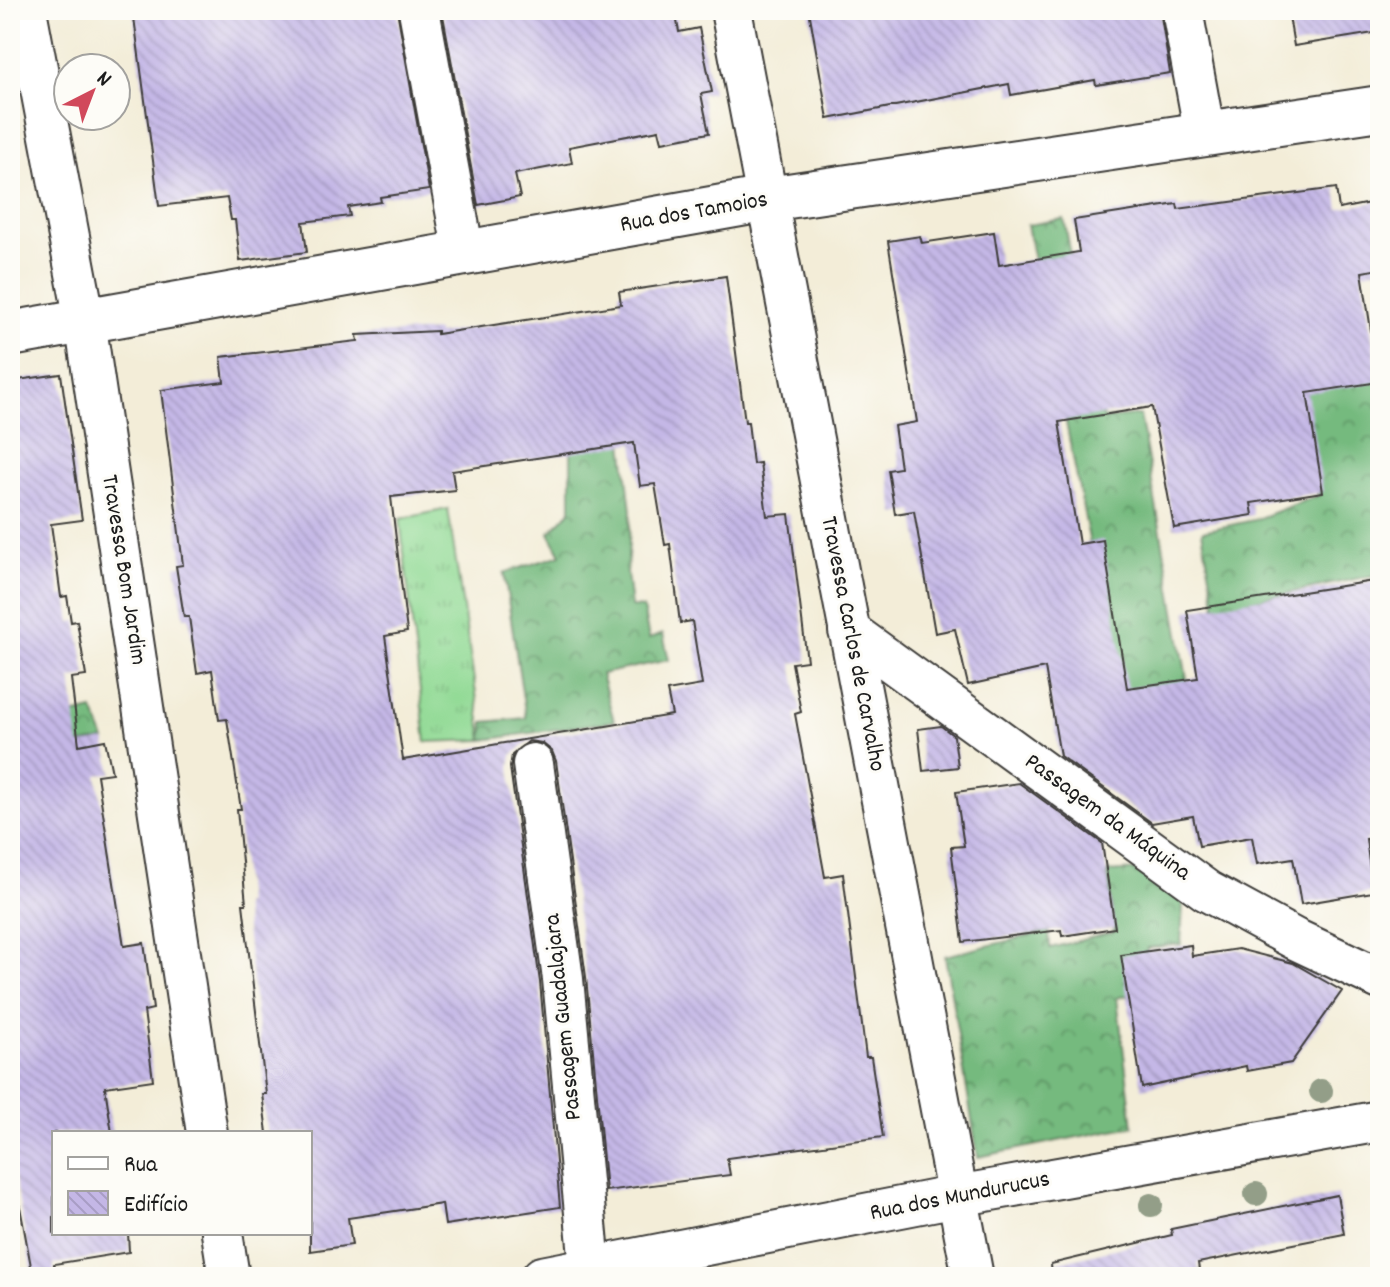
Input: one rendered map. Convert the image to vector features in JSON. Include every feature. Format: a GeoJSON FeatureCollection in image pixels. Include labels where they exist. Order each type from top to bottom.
{"type":"FeatureCollection","features":[{"type":"Feature","properties":{"kind":"street","name":"Travessa Bom Jardim"},"geometry":{"type":"LineString","coordinates":[[26,10],[85,321],[207,1131]]}},
{"type":"Feature","properties":{"kind":"street"},"geometry":{"type":"LineString","coordinates":[[419,10],[464,254]]}},
{"type":"Feature","properties":{"kind":"street","name":"Travessa Carlos de Carvalho"},"geometry":{"type":"LineString","coordinates":[[731,10],[973,1277]]}},
{"type":"Feature","properties":{"kind":"street"},"geometry":{"type":"LineString","coordinates":[[1182,10],[1205,135]]}},
{"type":"Feature","properties":{"kind":"street","name":"Rua dos Tamoios"},"geometry":{"type":"LineString","coordinates":[[10,334],[768,199],[1380,108]]}},
{"type":"Feature","properties":{"kind":"street","name":"Passagem da Máquina"},"geometry":{"type":"LineString","coordinates":[[849,631],[1207,891],[1295,939],[1380,979]]}},
{"type":"Feature","properties":{"kind":"street","name":"Passagem Guadalajara"},"geometry":{"type":"LineString","coordinates":[[533,764],[563,979],[591,1274]]}},
{"type":"Feature","properties":{"kind":"street","name":"Rua dos Mundurucus"},"geometry":{"type":"LineString","coordinates":[[542,1277],[591,1274],[957,1196],[1380,1121]]}},
{"type":"Feature","properties":{"kind":"street"},"geometry":{"type":"LineString","coordinates":[[222,1235],[229,1277]]}},
{"type":"Feature","properties":{"kind":"green space"},"geometry":{"type":"Polygon","coordinates":[[[1064,219],[1103,419],[1140,415],[1188,684],[1121,701],[1027,225],[1064,219]]]}},
{"type":"Feature","properties":{"kind":"green space"},"geometry":{"type":"Polygon","coordinates":[[[1380,373],[1380,574],[1216,608],[1202,531],[1254,520],[1319,495],[1298,393],[1380,373]]]}},
{"type":"Feature","properties":{"kind":"green space"},"geometry":{"type":"Polygon","coordinates":[[[622,433],[631,511],[627,573],[631,607],[643,608],[649,639],[663,634],[669,660],[601,674],[614,721],[483,740],[484,722],[526,718],[504,573],[561,555],[549,533],[571,510],[571,443],[622,433]]]}},
{"type":"Feature","properties":{"kind":"green space"},"geometry":{"type":"Polygon","coordinates":[[[448,509],[483,740],[426,742],[400,519],[448,509]]]}},
{"type":"Feature","properties":{"kind":"green space"},"geometry":{"type":"Polygon","coordinates":[[[93,710],[105,740],[10,757],[10,730],[93,710]]]}},
{"type":"Feature","properties":{"kind":"green space"},"geometry":{"type":"Polygon","coordinates":[[[1139,870],[1183,903],[1181,944],[1147,948],[1144,991],[1117,998],[1133,1126],[978,1157],[945,956],[1049,931],[1050,948],[1114,932],[1108,872],[1139,870]]]}},
{"type":"Feature","properties":{"kind":"building"},"geometry":{"type":"Polygon","coordinates":[[[133,10],[397,10],[429,190],[380,197],[381,202],[348,207],[350,216],[303,222],[307,252],[240,261],[235,220],[231,220],[227,198],[159,206],[133,10]]]}},
{"type":"Feature","properties":{"kind":"building"},"geometry":{"type":"Polygon","coordinates":[[[442,10],[675,10],[679,32],[699,28],[712,92],[701,94],[709,133],[662,142],[659,130],[569,147],[572,163],[515,174],[520,197],[478,205],[442,10]]]}},
{"type":"Feature","properties":{"kind":"building"},"geometry":{"type":"Polygon","coordinates":[[[809,10],[1160,10],[1170,73],[1096,85],[1095,80],[1011,95],[1009,84],[828,119],[809,10]]]}},
{"type":"Feature","properties":{"kind":"building"},"geometry":{"type":"Polygon","coordinates":[[[1288,10],[1380,10],[1380,32],[1294,46],[1288,10]]]}},
{"type":"Feature","properties":{"kind":"building"},"geometry":{"type":"Polygon","coordinates":[[[1336,188],[1339,209],[1380,201],[1380,269],[1362,272],[1379,382],[1307,393],[1323,492],[1251,503],[1253,515],[1174,528],[1152,407],[1059,422],[1079,544],[1103,540],[1127,688],[1198,678],[1187,610],[1380,580],[1380,838],[1366,839],[1373,892],[1301,904],[1293,858],[1257,864],[1252,837],[1199,846],[1193,816],[1152,823],[1060,756],[1045,668],[968,685],[955,629],[935,633],[914,511],[895,514],[888,470],[900,468],[894,426],[917,422],[888,241],[920,236],[922,243],[994,232],[999,265],[1079,252],[1074,220],[1177,204],[1178,209],[1336,188]]]}},
{"type":"Feature","properties":{"kind":"building"},"geometry":{"type":"Polygon","coordinates":[[[726,276],[753,464],[760,463],[767,516],[789,514],[807,661],[792,663],[801,712],[795,714],[825,877],[843,874],[866,1057],[871,1057],[883,1137],[727,1158],[730,1175],[606,1191],[586,977],[556,761],[552,751],[542,743],[529,741],[512,755],[510,767],[540,982],[560,1207],[445,1225],[442,1204],[348,1218],[352,1245],[310,1251],[312,1131],[267,1131],[262,1094],[266,1094],[243,904],[246,904],[237,809],[241,809],[227,719],[219,720],[212,670],[197,673],[189,617],[184,617],[176,566],[183,565],[161,390],[224,382],[221,357],[358,341],[357,335],[437,331],[437,334],[621,305],[619,292],[726,276]],[[634,443],[452,471],[455,490],[391,497],[407,632],[385,636],[403,760],[672,715],[667,691],[702,685],[692,621],[680,623],[670,544],[665,545],[655,484],[640,486],[634,443]]]}},
{"type":"Feature","properties":{"kind":"building"},"geometry":{"type":"Polygon","coordinates":[[[61,374],[82,520],[51,524],[61,597],[67,596],[71,622],[77,621],[86,676],[71,678],[79,745],[105,740],[112,773],[97,775],[124,946],[144,943],[153,1009],[144,1011],[153,1080],[105,1087],[112,1131],[52,1131],[52,1235],[128,1235],[129,1252],[54,1264],[54,1277],[33,1277],[10,1153],[10,381],[61,374]]]}},
{"type":"Feature","properties":{"kind":"building"},"geometry":{"type":"Polygon","coordinates":[[[941,726],[954,736],[958,767],[923,771],[918,729],[941,726]]]}},
{"type":"Feature","properties":{"kind":"building"},"geometry":{"type":"Polygon","coordinates":[[[1019,783],[1102,843],[1115,928],[1062,936],[1061,930],[963,942],[951,847],[964,846],[956,792],[1019,783]]]}},
{"type":"Feature","properties":{"kind":"building"},"geometry":{"type":"Polygon","coordinates":[[[1191,945],[1192,956],[1238,949],[1293,963],[1342,991],[1291,1063],[1247,1071],[1246,1066],[1142,1088],[1121,955],[1191,945]]]}},
{"type":"Feature","properties":{"kind":"building"},"geometry":{"type":"Polygon","coordinates":[[[1337,1195],[1344,1234],[1198,1263],[1200,1277],[1052,1277],[1051,1264],[1172,1235],[1171,1229],[1337,1195]]]}}]}
